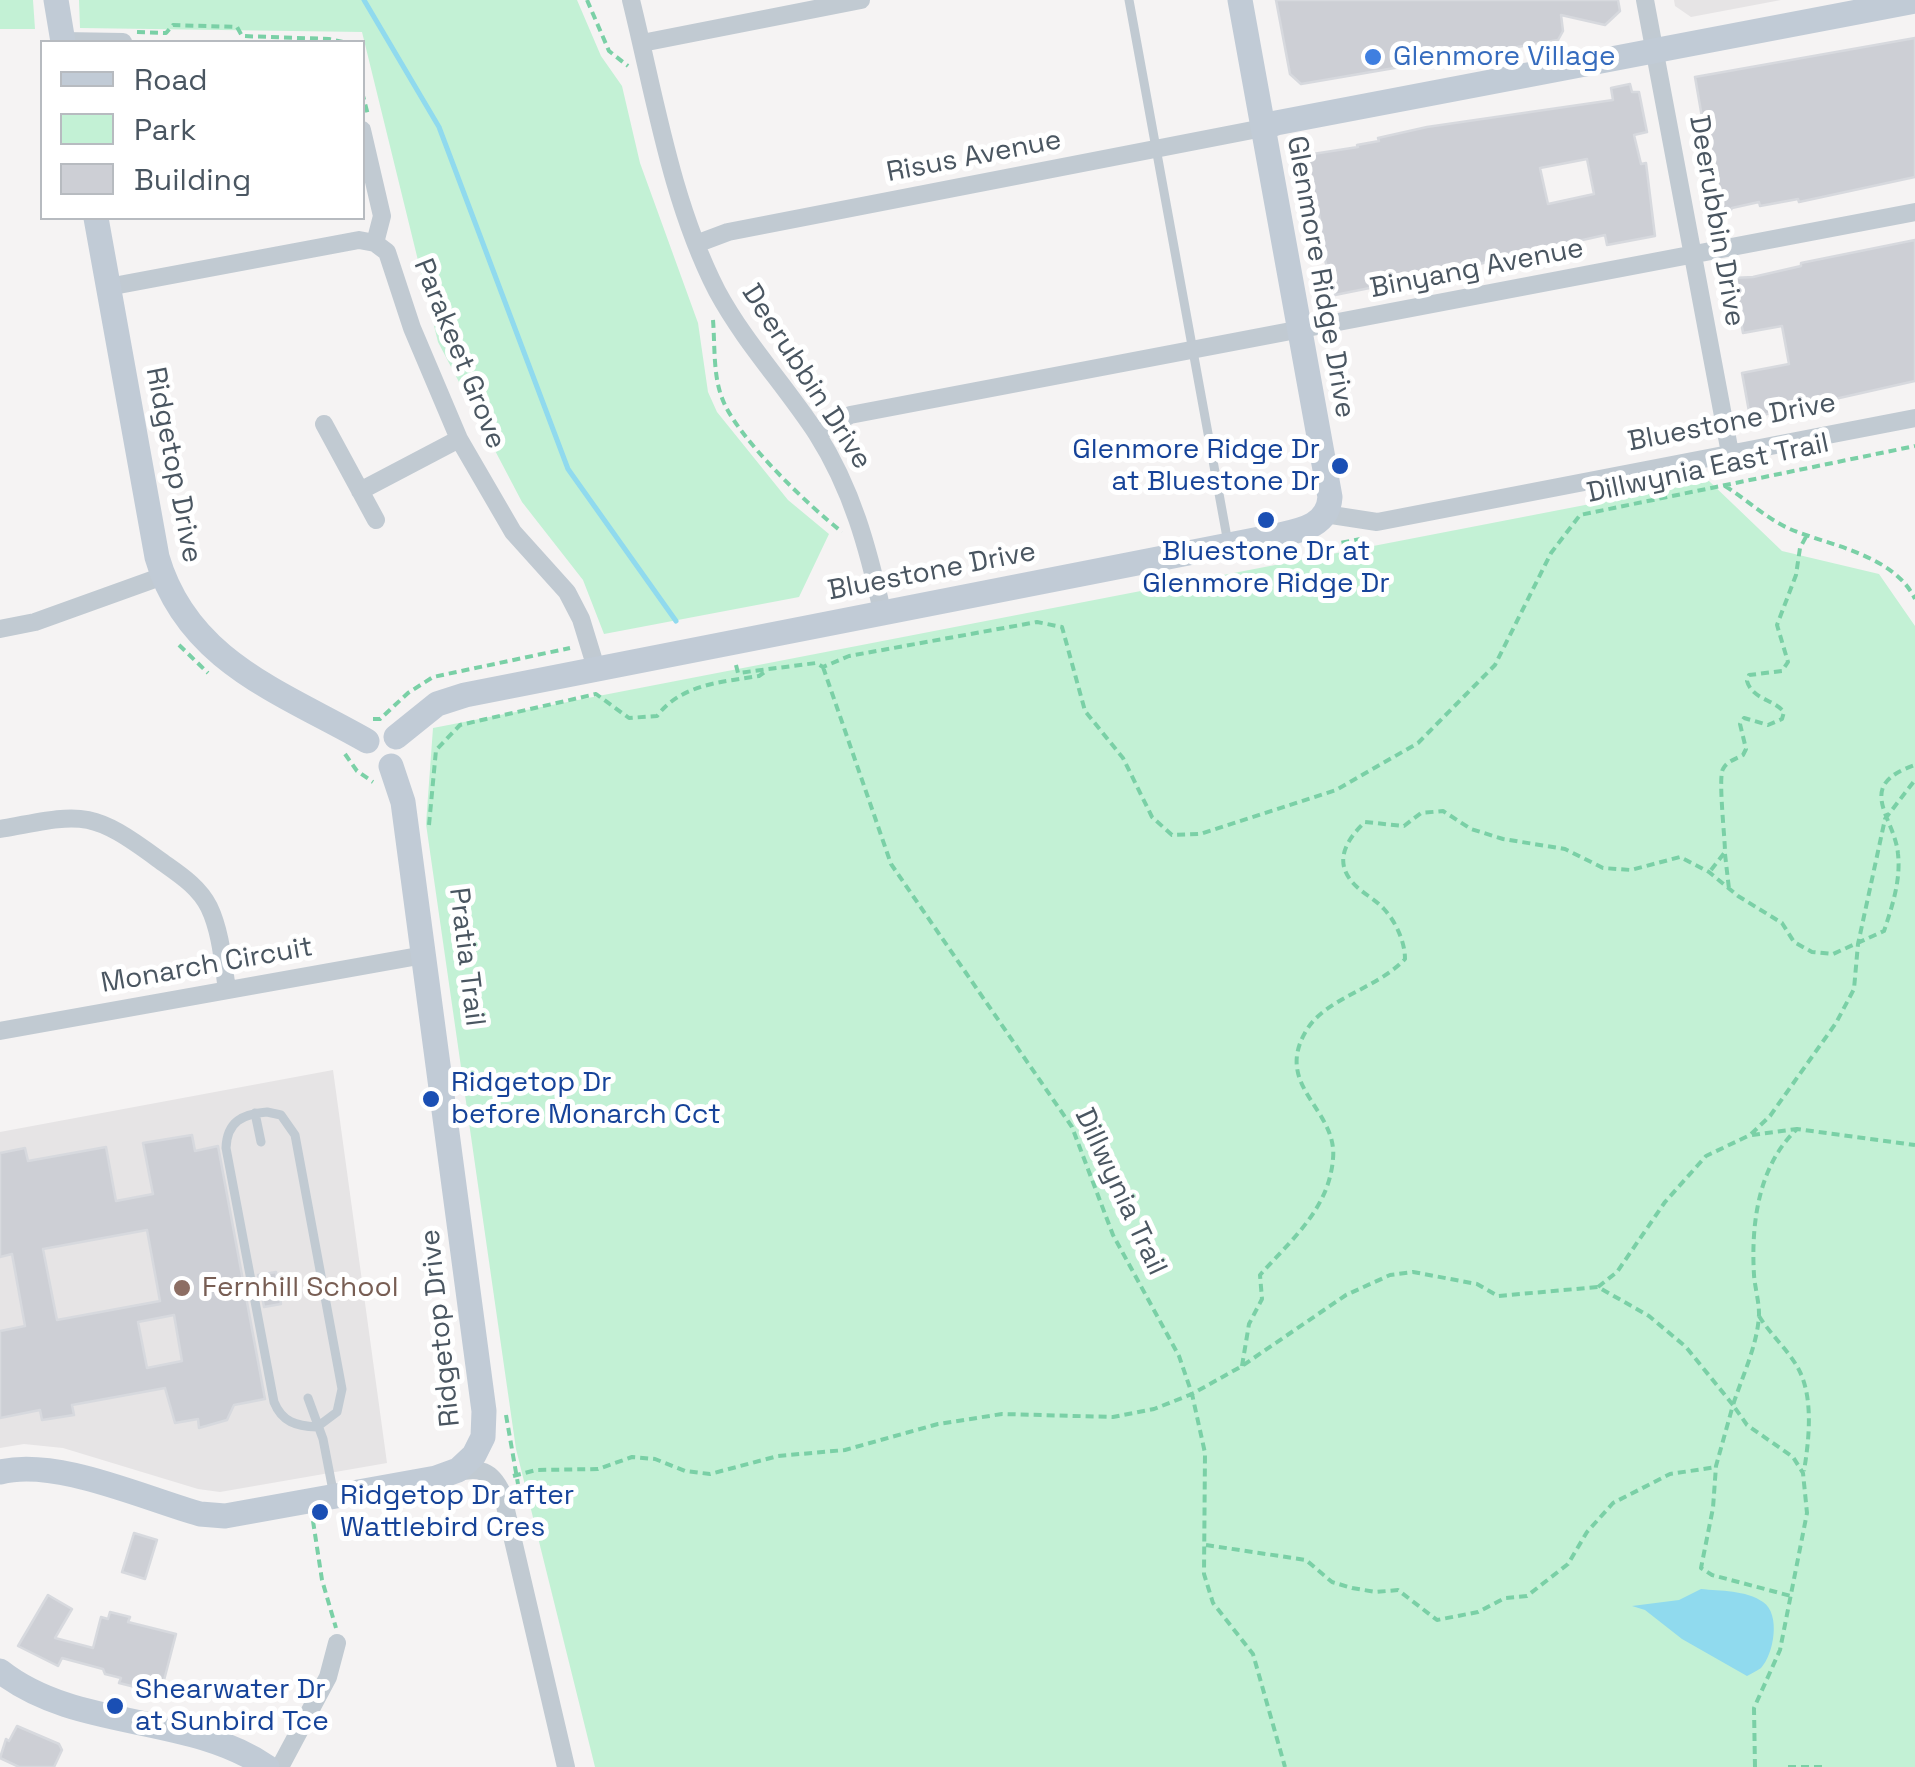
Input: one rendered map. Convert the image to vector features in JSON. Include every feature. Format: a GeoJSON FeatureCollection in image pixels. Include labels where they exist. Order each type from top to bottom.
{"type":"FeatureCollection","features":[{"type":"Feature","properties":{"kind":"street"},"geometry":{"type":"LineString","coordinates":[[56,0],[63,40]]}},
{"type":"Feature","properties":{"kind":"street","name":"Deerubbin Drive"},"geometry":{"type":"LineString","coordinates":[[632,0],[682,203],[696,244],[738,327],[817,434],[853,505],[882,611]]}},
{"type":"Feature","properties":{"kind":"street"},"geometry":{"type":"LineString","coordinates":[[642,43],[861,0]]}},
{"type":"Feature","properties":{"kind":"street","name":"Glenmore Ridge Drive"},"geometry":{"type":"LineString","coordinates":[[1240,0],[1330,496],[1325,514]]}},
{"type":"Feature","properties":{"kind":"street","name":"Deerubbin Drive"},"geometry":{"type":"LineString","coordinates":[[1644,0],[1730,453]]}},
{"type":"Feature","properties":{"kind":"street"},"geometry":{"type":"LineString","coordinates":[[1263,128],[1915,1]]}},
{"type":"Feature","properties":{"kind":"street"},"geometry":{"type":"LineString","coordinates":[[89,40],[127,37]]}},
{"type":"Feature","properties":{"kind":"street"},"geometry":{"type":"LineString","coordinates":[[366,124],[382,216],[374,243]]}},
{"type":"Feature","properties":{"kind":"street","name":"Risus Avenue"},"geometry":{"type":"LineString","coordinates":[[696,244],[728,232],[1263,128]]}},
{"type":"Feature","properties":{"kind":"street","name":"Binyang Avenue"},"geometry":{"type":"LineString","coordinates":[[817,434],[850,416],[1915,212]]}},
{"type":"Feature","properties":{"kind":"street","name":"Ridgetop Drive"},"geometry":{"type":"LineString","coordinates":[[96,220],[163,576],[187,623],[210,648],[360,738]]}},
{"type":"Feature","properties":{"kind":"street","name":"Parakeet Grove"},"geometry":{"type":"LineString","coordinates":[[108,288],[359,240],[374,243],[391,260],[412,328],[459,439],[512,532],[568,592],[592,656]]}},
{"type":"Feature","properties":{"kind":"street","name":"Bluestone Drive"},"geometry":{"type":"LineString","coordinates":[[396,737],[437,704],[592,656],[730,642],[1280,535],[1310,527],[1325,514],[1377,522],[1915,418]]}},
{"type":"Feature","properties":{"kind":"street"},"geometry":{"type":"LineString","coordinates":[[324,424],[376,520]]}},
{"type":"Feature","properties":{"kind":"street"},"geometry":{"type":"LineString","coordinates":[[360,492],[459,439]]}},
{"type":"Feature","properties":{"kind":"street"},"geometry":{"type":"LineString","coordinates":[[0,629],[35,622],[163,576]]}},
{"type":"Feature","properties":{"kind":"street"},"geometry":{"type":"LineString","coordinates":[[380,732],[396,737],[401,752],[391,766],[380,767],[371,762],[360,738],[380,732]]}},
{"type":"Feature","properties":{"kind":"street","name":"Ridgetop Drive"},"geometry":{"type":"LineString","coordinates":[[391,766],[403,802],[484,1411],[485,1425],[478,1448],[464,1466],[446,1476]]}},
{"type":"Feature","properties":{"kind":"street"},"geometry":{"type":"LineString","coordinates":[[0,829],[74,818],[104,823],[121,832],[189,882],[203,898],[214,919],[228,990]]}},
{"type":"Feature","properties":{"kind":"street","name":"Monarch Circuit"},"geometry":{"type":"LineString","coordinates":[[0,1031],[424,955]]}},
{"type":"Feature","properties":{"kind":"street"},"geometry":{"type":"LineString","coordinates":[[0,1472],[21,1468],[51,1470],[216,1516],[470,1469],[488,1473],[498,1484],[507,1510],[566,1767]]}},
{"type":"Feature","properties":{"kind":"street"},"geometry":{"type":"LineString","coordinates":[[280,1767],[328,1677],[337,1643]]}},
{"type":"Feature","properties":{"kind":"street"},"geometry":{"type":"LineString","coordinates":[[3,1681],[45,1698],[219,1743],[267,1767]]}},
{"type":"Feature","properties":{"kind":"lane"},"geometry":{"type":"LineString","coordinates":[[1129,0],[1228,545]]}},
{"type":"Feature","properties":{"kind":"lane"},"geometry":{"type":"LineString","coordinates":[[255,1113],[261,1142]]}},
{"type":"Feature","properties":{"kind":"lane"},"geometry":{"type":"LineString","coordinates":[[255,1113],[281,1115],[295,1136],[342,1389],[337,1412],[317,1426],[288,1422],[274,1402],[226,1148],[233,1124],[255,1113]]}},
{"type":"Feature","properties":{"kind":"lane"},"geometry":{"type":"LineString","coordinates":[[308,1398],[334,1497]]}},
{"type":"Feature","properties":{"kind":"path"},"geometry":{"type":"LineString","coordinates":[[587,0],[608,50],[634,72]]}},
{"type":"Feature","properties":{"kind":"path"},"geometry":{"type":"LineString","coordinates":[[127,37],[166,33],[172,26],[236,27],[242,36],[334,40]]}},
{"type":"Feature","properties":{"kind":"path"},"geometry":{"type":"LineString","coordinates":[[712,312],[718,377],[726,407],[803,500],[849,538]]}},
{"type":"Feature","properties":{"kind":"path","name":"Dillwynia East Trail"},"geometry":{"type":"LineString","coordinates":[[823,666],[849,656],[1037,622],[1062,627],[1085,711],[1123,758],[1152,817],[1172,835],[1200,834],[1336,790],[1418,742],[1494,666],[1551,554],[1580,514],[1915,446]]}},
{"type":"Feature","properties":{"kind":"path"},"geometry":{"type":"LineString","coordinates":[[1723,485],[1790,528],[1886,567],[1912,588],[1915,599]]}},
{"type":"Feature","properties":{"kind":"path"},"geometry":{"type":"LineString","coordinates":[[1729,889],[1719,782],[1722,770],[1744,755],[1740,724],[1744,718],[1768,725],[1782,719],[1784,712],[1779,706],[1749,688],[1747,681],[1750,676],[1782,671],[1788,662],[1778,626],[1796,575],[1800,548],[1808,533]]}},
{"type":"Feature","properties":{"kind":"path"},"geometry":{"type":"LineString","coordinates":[[841,600],[858,573]]}},
{"type":"Feature","properties":{"kind":"path"},"geometry":{"type":"LineString","coordinates":[[176,640],[203,670],[218,678]]}},
{"type":"Feature","properties":{"kind":"path"},"geometry":{"type":"LineString","coordinates":[[730,642],[738,673],[823,666]]}},
{"type":"Feature","properties":{"kind":"path"},"geometry":{"type":"LineString","coordinates":[[378,793],[373,782],[357,770],[360,738],[408,693],[433,678],[592,656]]}},
{"type":"Feature","properties":{"kind":"path","name":"Dillwynia Trail"},"geometry":{"type":"LineString","coordinates":[[823,666],[890,864],[1072,1127],[1112,1235],[1179,1356],[1205,1453],[1204,1574],[1213,1603],[1253,1654],[1286,1767]]}},
{"type":"Feature","properties":{"kind":"path"},"geometry":{"type":"LineString","coordinates":[[429,824],[436,750],[460,725],[596,694],[628,718],[657,716],[667,702],[706,684],[759,676],[768,669]]}},
{"type":"Feature","properties":{"kind":"path"},"geometry":{"type":"LineString","coordinates":[[1242,1366],[1249,1324],[1262,1299],[1260,1275],[1310,1222],[1334,1162],[1333,1138],[1320,1111],[1306,1097],[1298,1073],[1297,1053],[1307,1029],[1335,1004],[1392,973],[1405,959],[1405,945],[1386,910],[1350,881],[1342,858],[1348,838],[1365,822],[1404,826],[1421,813],[1442,810],[1471,828],[1502,840],[1565,850],[1603,868],[1631,870],[1680,857],[1710,872],[1729,889],[1782,922],[1794,942],[1812,952],[1833,954],[1884,931],[1894,902],[1899,859],[1896,834],[1884,819],[1881,807],[1882,790],[1892,776],[1915,765]]}},
{"type":"Feature","properties":{"kind":"path"},"geometry":{"type":"LineString","coordinates":[[1750,1136],[1770,1116],[1836,1023],[1854,990],[1858,944],[1884,819],[1915,780]]}},
{"type":"Feature","properties":{"kind":"path"},"geometry":{"type":"LineString","coordinates":[[1710,872],[1726,852]]}},
{"type":"Feature","properties":{"kind":"path"},"geometry":{"type":"LineString","coordinates":[[514,1476],[536,1470],[598,1470],[632,1457],[655,1458],[685,1471],[710,1474],[778,1456],[844,1450],[938,1424],[1002,1414],[1113,1417],[1154,1410],[1242,1366],[1346,1295],[1390,1274],[1438,1276],[1477,1284],[1498,1296],[1598,1287],[1617,1272],[1665,1202],[1706,1156],[1750,1136],[1797,1130],[1915,1146]]}},
{"type":"Feature","properties":{"kind":"path"},"geometry":{"type":"LineString","coordinates":[[1791,1596],[1712,1575],[1701,1568],[1713,1508],[1716,1466],[1759,1316],[1754,1222],[1763,1180],[1786,1140],[1797,1130]]}},
{"type":"Feature","properties":{"kind":"path"},"geometry":{"type":"LineString","coordinates":[[1598,1287],[1649,1316],[1686,1348],[1748,1424],[1793,1456],[1803,1473]]}},
{"type":"Feature","properties":{"kind":"path"},"geometry":{"type":"LineString","coordinates":[[1756,1767],[1754,1708],[1780,1650],[1807,1513],[1803,1473],[1809,1439],[1805,1386],[1797,1366],[1759,1316]]}},
{"type":"Feature","properties":{"kind":"path"},"geometry":{"type":"LineString","coordinates":[[506,1414],[519,1488]]}},
{"type":"Feature","properties":{"kind":"path"},"geometry":{"type":"LineString","coordinates":[[1206,1545],[1306,1560],[1332,1582],[1376,1592],[1398,1590],[1437,1620],[1455,1618],[1478,1612],[1504,1598],[1527,1596],[1568,1564],[1613,1503],[1670,1474],[1716,1466]]}},
{"type":"Feature","properties":{"kind":"path"},"geometry":{"type":"LineString","coordinates":[[312,1516],[322,1580],[336,1622],[337,1643]]}},
{"type":"Feature","properties":{"kind":"path"},"geometry":{"type":"LineString","coordinates":[[1788,1767],[1827,1767]]}},
{"type":"Feature","properties":{"kind":"shaded area"},"geometry":{"type":"Polygon","coordinates":[[[1674,0],[1781,0],[1691,17],[1675,6],[1674,0]]]}},
{"type":"Feature","properties":{"kind":"shaded area","name":"Fernhill School"},"geometry":{"type":"Polygon","coordinates":[[[333,1070],[387,1463],[220,1492],[198,1489],[63,1448],[24,1444],[0,1448],[0,1132],[333,1070]]]}},
{"type":"Feature","properties":{"kind":"green space"},"geometry":{"type":"Polygon","coordinates":[[[0,0],[33,0],[35,29],[0,29],[0,0]]]}},
{"type":"Feature","properties":{"kind":"green space"},"geometry":{"type":"Polygon","coordinates":[[[79,0],[577,0],[601,56],[622,86],[640,163],[698,323],[708,392],[717,412],[788,500],[829,534],[799,597],[604,634],[583,580],[522,502],[438,342],[362,32],[80,28],[79,0]]]}},
{"type":"Feature","properties":{"kind":"green space"},"geometry":{"type":"Polygon","coordinates":[[[1709,481],[1782,551],[1879,574],[1915,626],[1915,1767],[595,1767],[516,1449],[426,824],[433,728],[1709,481]]]}},
{"type":"Feature","properties":{"kind":"water"},"geometry":{"type":"Polygon","coordinates":[[[1701,1589],[1749,1595],[1769,1608],[1774,1634],[1761,1668],[1747,1676],[1682,1639],[1645,1610],[1632,1606],[1679,1600],[1701,1589]]]}},
{"type":"Feature","properties":{"kind":"building","name":"Glenmore Village"},"geometry":{"type":"Polygon","coordinates":[[[1276,0],[1618,0],[1620,11],[1605,25],[1561,15],[1563,31],[1558,40],[1301,84],[1290,74],[1276,0]]]}},
{"type":"Feature","properties":{"kind":"building"},"geometry":{"type":"Polygon","coordinates":[[[1915,38],[1915,177],[1799,202],[1798,199],[1760,206],[1759,202],[1732,208],[1726,218],[1718,209],[1695,77],[1915,38]]]}},
{"type":"Feature","properties":{"kind":"building"},"geometry":{"type":"Polygon","coordinates":[[[1630,84],[1632,92],[1639,92],[1647,132],[1634,135],[1641,164],[1646,163],[1655,236],[1607,245],[1605,235],[1578,241],[1578,245],[1527,251],[1454,271],[1330,296],[1317,227],[1321,226],[1316,197],[1310,198],[1300,156],[1358,147],[1379,141],[1378,138],[1427,127],[1613,100],[1611,88],[1630,84]],[[1587,159],[1540,168],[1548,204],[1594,194],[1587,159]]]}},
{"type":"Feature","properties":{"kind":"building"},"geometry":{"type":"Polygon","coordinates":[[[1915,240],[1915,381],[1826,404],[1750,417],[1742,373],[1789,364],[1782,326],[1743,333],[1733,278],[1753,277],[1915,240]]]}},
{"type":"Feature","properties":{"kind":"building"},"geometry":{"type":"Polygon","coordinates":[[[192,1135],[195,1151],[218,1146],[265,1399],[234,1405],[227,1420],[199,1428],[198,1419],[175,1423],[165,1388],[72,1405],[74,1415],[42,1420],[40,1410],[0,1418],[0,1331],[25,1326],[12,1254],[0,1257],[0,1153],[25,1148],[28,1161],[106,1147],[116,1201],[153,1194],[143,1143],[192,1135]],[[147,1230],[43,1249],[57,1320],[160,1301],[147,1230]],[[174,1315],[138,1322],[147,1368],[182,1361],[174,1315]]]}},
{"type":"Feature","properties":{"kind":"building"},"geometry":{"type":"Polygon","coordinates":[[[276,1272],[281,1304],[264,1307],[258,1275],[276,1272]]]}},
{"type":"Feature","properties":{"kind":"building"},"geometry":{"type":"Polygon","coordinates":[[[134,1533],[157,1540],[145,1579],[122,1572],[134,1533]]]}},
{"type":"Feature","properties":{"kind":"building"},"geometry":{"type":"Polygon","coordinates":[[[48,1595],[72,1609],[55,1638],[93,1648],[101,1617],[108,1619],[110,1612],[130,1617],[128,1622],[176,1634],[162,1688],[152,1685],[151,1691],[119,1683],[121,1678],[105,1674],[103,1669],[62,1658],[58,1666],[18,1646],[48,1595]]]}},
{"type":"Feature","properties":{"kind":"building"},"geometry":{"type":"Polygon","coordinates":[[[17,1726],[59,1744],[62,1750],[54,1767],[19,1767],[0,1758],[6,1739],[9,1741],[17,1726]]]}},
{"type":"Feature","properties":{"kind":"waterway"},"geometry":{"type":"LineString","coordinates":[[364,0],[439,127],[568,469],[676,621]]}},
{"type":"Feature","properties":{"kind":"place","name":"Glenmore Village"},"geometry":{"type":"Point","coordinates":[1373,57]}},
{"type":"Feature","properties":{"kind":"place","name":"Glenmore Ridge Dr at Bluestone Dr"},"geometry":{"type":"Point","coordinates":[1340,466]}},
{"type":"Feature","properties":{"kind":"place","name":"Bluestone Dr at Glenmore Ridge Dr"},"geometry":{"type":"Point","coordinates":[1266,520]}},
{"type":"Feature","properties":{"kind":"place","name":"Ridgetop Dr before Monarch Cct"},"geometry":{"type":"Point","coordinates":[431,1099]}},
{"type":"Feature","properties":{"kind":"place","name":"Fernhill School"},"geometry":{"type":"Point","coordinates":[182,1288]}},
{"type":"Feature","properties":{"kind":"place","name":"Ridgetop Dr after Wattlebird Cres"},"geometry":{"type":"Point","coordinates":[320,1512]}},
{"type":"Feature","properties":{"kind":"place","name":"Shearwater Dr at Sunbird Tce"},"geometry":{"type":"Point","coordinates":[115,1706]}}]}
